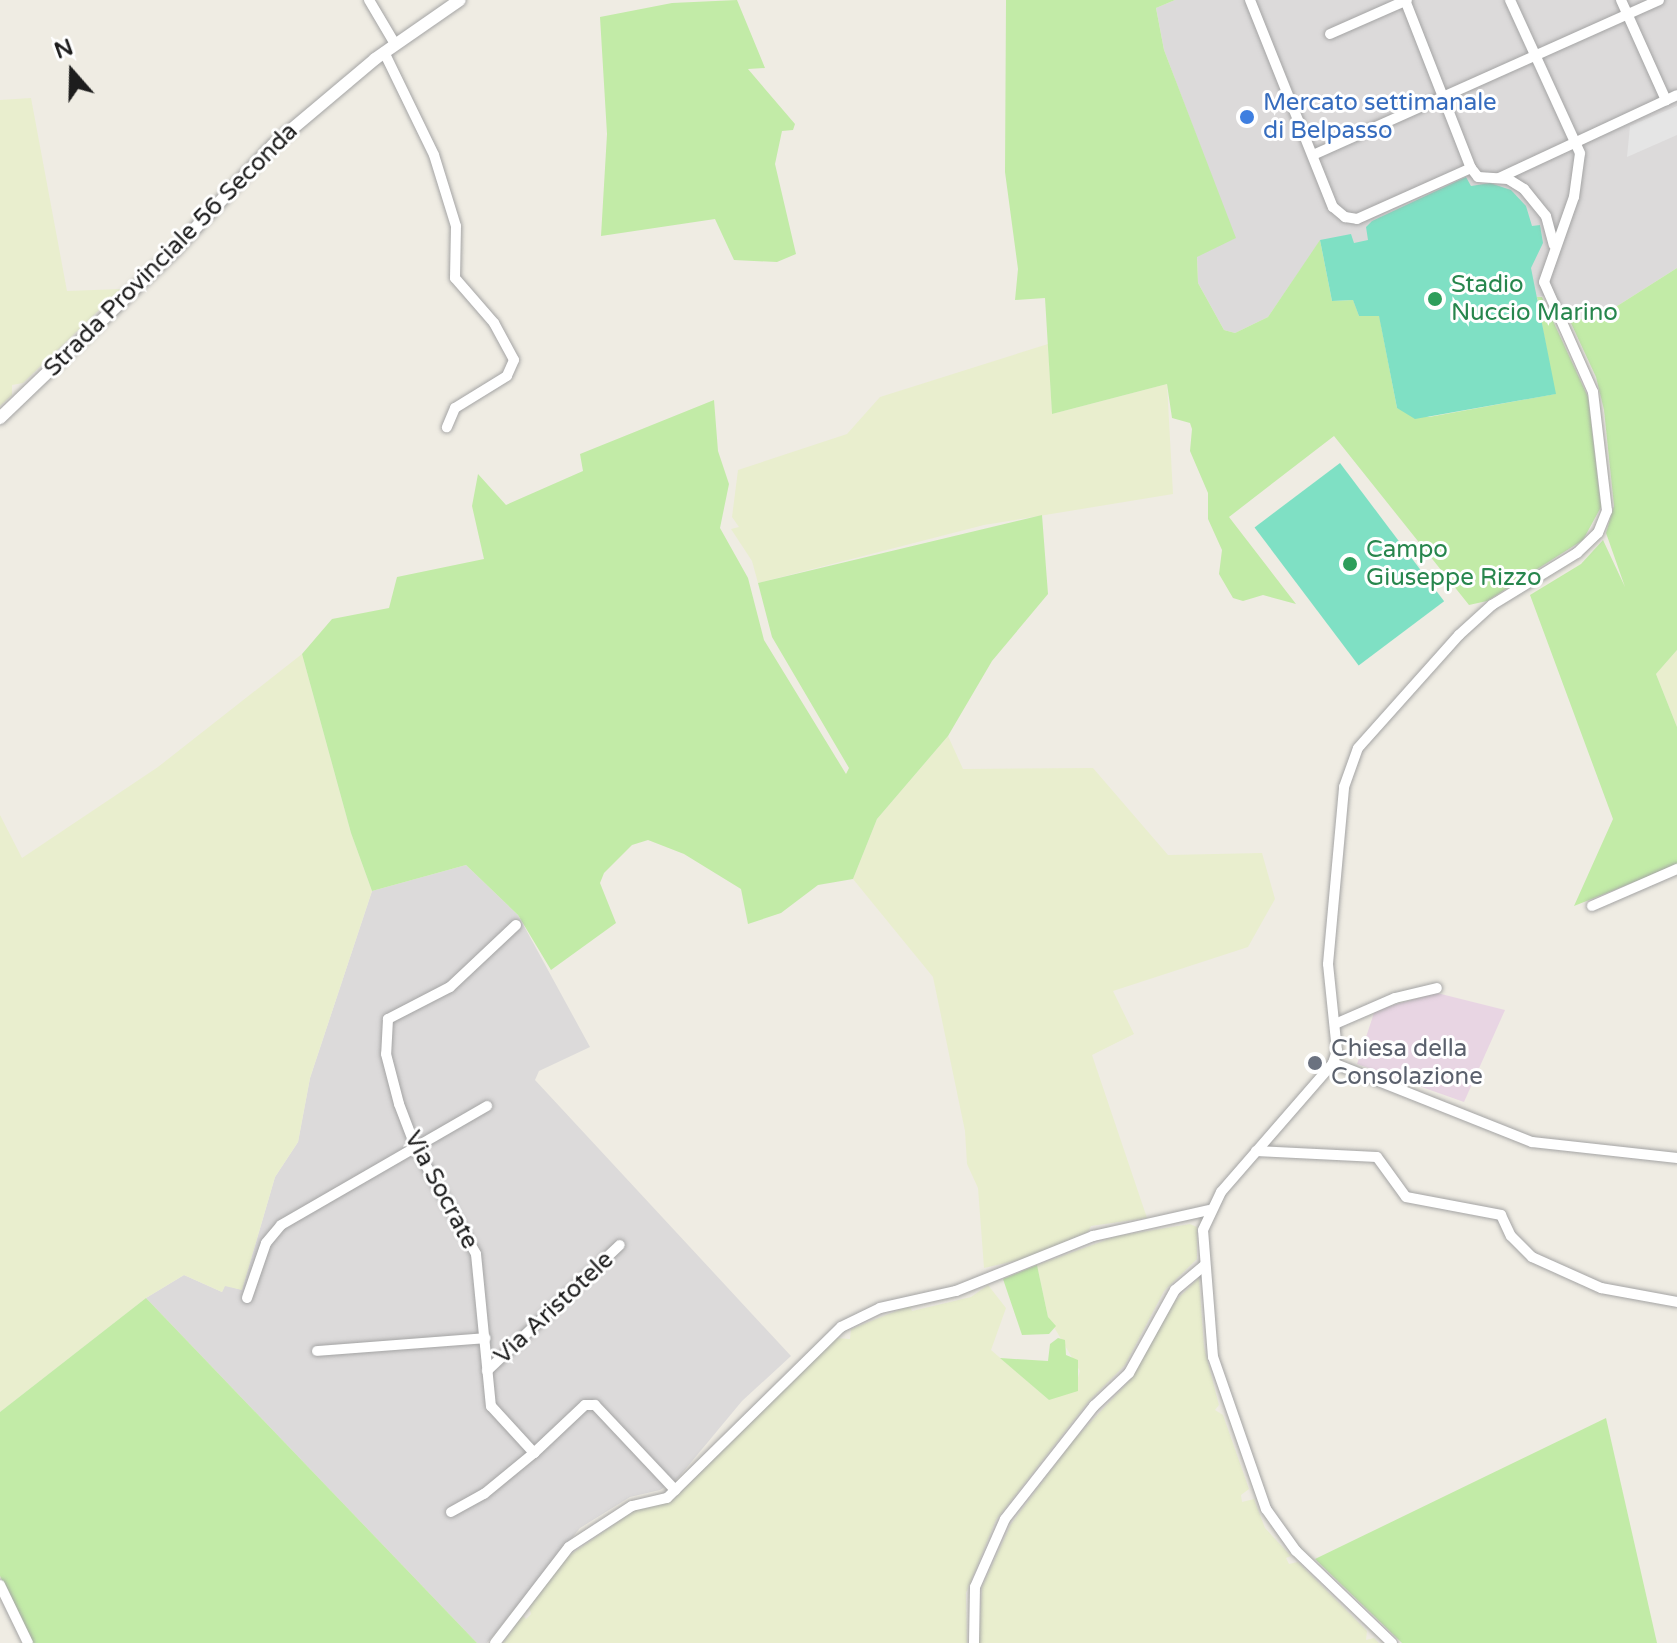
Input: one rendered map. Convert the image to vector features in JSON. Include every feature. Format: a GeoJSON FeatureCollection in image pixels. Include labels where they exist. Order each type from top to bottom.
{"type":"FeatureCollection","features":[{"type":"Feature","properties":{"kind":"street"},"geometry":{"type":"LineString","coordinates":[[369,0],[434,155],[456,226],[455,278],[494,323],[514,360],[507,376],[455,408],[447,427]]}},
{"type":"Feature","properties":{"kind":"street","name":"Strada Provinciale 56 Seconda"},"geometry":{"type":"LineString","coordinates":[[0,418],[176,249],[254,163],[390,48],[460,0]]}},
{"type":"Feature","properties":{"kind":"street"},"geometry":{"type":"LineString","coordinates":[[1250,0],[1333,207],[1357,219],[1471,168]]}},
{"type":"Feature","properties":{"kind":"street"},"geometry":{"type":"LineString","coordinates":[[1330,34],[1406,0],[1471,168],[1478,177],[1499,178],[1524,189],[1546,216],[1554,245]]}},
{"type":"Feature","properties":{"kind":"street"},"geometry":{"type":"LineString","coordinates":[[1392,1643],[1296,1551],[1266,1509],[1213,1357],[1203,1230],[1209,1210],[1333,1063],[1335,1024],[1328,964],[1349,765],[1366,734],[1459,635],[1492,605],[1584,548],[1607,511],[1593,392],[1544,282],[1582,164],[1510,0]]}},
{"type":"Feature","properties":{"kind":"street"},"geometry":{"type":"LineString","coordinates":[[1499,178],[1672,98],[1621,0]]}},
{"type":"Feature","properties":{"kind":"street"},"geometry":{"type":"LineString","coordinates":[[1313,155],[1659,0]]}},
{"type":"Feature","properties":{"kind":"street"},"geometry":{"type":"LineString","coordinates":[[1592,906],[1677,869]]}},
{"type":"Feature","properties":{"kind":"street","name":"Via Socrate"},"geometry":{"type":"LineString","coordinates":[[516,925],[450,987],[388,1019],[386,1054],[415,1146],[476,1254],[491,1406],[534,1453]]}},
{"type":"Feature","properties":{"kind":"street"},"geometry":{"type":"LineString","coordinates":[[1335,1024],[1395,998],[1437,988]]}},
{"type":"Feature","properties":{"kind":"street"},"geometry":{"type":"LineString","coordinates":[[1333,1063],[1532,1142],[1677,1158]]}},
{"type":"Feature","properties":{"kind":"street"},"geometry":{"type":"LineString","coordinates":[[247,1298],[266,1243],[281,1225],[487,1106]]}},
{"type":"Feature","properties":{"kind":"street"},"geometry":{"type":"LineString","coordinates":[[1256,1151],[1377,1157],[1406,1197],[1501,1215],[1516,1244],[1532,1257],[1601,1288],[1677,1302]]}},
{"type":"Feature","properties":{"kind":"street"},"geometry":{"type":"LineString","coordinates":[[495,1643],[569,1547],[632,1506],[667,1498],[802,1362],[857,1318],[903,1301],[956,1291],[1093,1236],[1209,1210]]}},
{"type":"Feature","properties":{"kind":"street","name":"Via Aristotele"},"geometry":{"type":"LineString","coordinates":[[487,1371],[620,1245]]}},
{"type":"Feature","properties":{"kind":"street"},"geometry":{"type":"LineString","coordinates":[[974,1643],[975,1587],[1005,1519],[1094,1406],[1129,1373],[1175,1290],[1204,1266]]}},
{"type":"Feature","properties":{"kind":"street"},"geometry":{"type":"LineString","coordinates":[[317,1351],[486,1338]]}},
{"type":"Feature","properties":{"kind":"street"},"geometry":{"type":"LineString","coordinates":[[451,1512],[484,1494],[590,1403],[675,1490]]}},
{"type":"Feature","properties":{"kind":"street"},"geometry":{"type":"LineString","coordinates":[[0,1585],[28,1643]]}},
{"type":"Feature","properties":{"kind":"shaded area"},"geometry":{"type":"Polygon","coordinates":[[[1175,0],[1677,0],[1677,268],[1603,315],[1570,321],[1554,294],[1538,297],[1556,394],[1359,316],[1320,241],[1268,317],[1235,333],[1224,330],[1198,283],[1197,256],[1235,238],[1164,50],[1156,8],[1175,0]]]}},
{"type":"Feature","properties":{"kind":"shaded area"},"geometry":{"type":"Polygon","coordinates":[[[1677,106],[1677,135],[1627,157],[1630,126],[1677,106]]]}},
{"type":"Feature","properties":{"kind":"shaded area"},"geometry":{"type":"Polygon","coordinates":[[[466,865],[518,915],[590,1047],[539,1071],[535,1080],[791,1356],[742,1401],[678,1478],[660,1490],[630,1497],[580,1528],[487,1643],[477,1643],[146,1298],[184,1275],[222,1292],[225,1285],[242,1290],[275,1177],[298,1142],[310,1078],[372,891],[466,865]]]}},
{"type":"Feature","properties":{"kind":"shaded area"},"geometry":{"type":"Polygon","coordinates":[[[1437,993],[1505,1010],[1464,1102],[1357,1064],[1375,1010],[1437,993]]]}},
{"type":"Feature","properties":{"kind":"green space"},"geometry":{"type":"Polygon","coordinates":[[[737,0],[765,68],[748,69],[795,124],[793,130],[782,131],[775,164],[796,254],[777,262],[734,260],[715,219],[601,236],[607,134],[600,17],[672,3],[737,0]]]}},
{"type":"Feature","properties":{"kind":"green space"},"geometry":{"type":"Polygon","coordinates":[[[1006,0],[1175,0],[1156,8],[1164,50],[1236,238],[1197,257],[1198,283],[1224,330],[1235,333],[1268,317],[1320,240],[1332,301],[1353,300],[1359,316],[1379,315],[1397,408],[1429,417],[1555,394],[1537,297],[1542,297],[1588,397],[1601,507],[1583,540],[1487,601],[1469,605],[1334,436],[1229,517],[1296,604],[1263,595],[1243,601],[1233,598],[1219,574],[1222,550],[1208,519],[1208,493],[1190,451],[1192,429],[1190,423],[1172,418],[1167,384],[1052,414],[1045,298],[1015,300],[1018,269],[1005,172],[1006,0]]]}},
{"type":"Feature","properties":{"kind":"green space"},"geometry":{"type":"Polygon","coordinates":[[[31,98],[67,291],[121,289],[23,383],[12,385],[12,395],[0,406],[0,100],[31,98]]]}},
{"type":"Feature","properties":{"kind":"green space","name":"Stadio Nuccio Marino"},"geometry":{"type":"Polygon","coordinates":[[[1466,177],[1471,186],[1490,183],[1511,190],[1526,206],[1532,226],[1540,225],[1543,243],[1531,268],[1556,394],[1415,419],[1397,408],[1379,316],[1359,316],[1353,300],[1332,301],[1320,240],[1351,234],[1354,243],[1368,240],[1366,227],[1372,221],[1466,177]]]}},
{"type":"Feature","properties":{"kind":"green space"},"geometry":{"type":"Polygon","coordinates":[[[1677,268],[1677,650],[1656,674],[1677,727],[1677,865],[1574,906],[1613,819],[1530,595],[1581,564],[1603,540],[1625,587],[1606,533],[1614,506],[1604,410],[1596,377],[1570,321],[1603,315],[1677,268]]]}},
{"type":"Feature","properties":{"kind":"green space"},"geometry":{"type":"Polygon","coordinates":[[[1048,344],[1052,414],[1167,384],[1173,494],[984,525],[758,583],[752,561],[731,529],[739,527],[732,517],[738,470],[847,434],[880,397],[1048,344]]]}},
{"type":"Feature","properties":{"kind":"green space"},"geometry":{"type":"Polygon","coordinates":[[[714,400],[718,451],[729,484],[720,528],[748,578],[764,640],[846,774],[849,768],[772,637],[758,583],[1042,515],[1048,594],[992,661],[948,736],[877,819],[853,879],[818,885],[781,913],[748,924],[741,889],[684,854],[648,840],[632,845],[604,873],[600,883],[616,923],[551,970],[518,915],[466,865],[372,891],[351,833],[302,654],[332,619],[389,608],[397,577],[484,559],[472,506],[478,474],[506,505],[583,471],[580,454],[714,400]]]}},
{"type":"Feature","properties":{"kind":"green space","name":"Campo Giuseppe Rizzo"},"geometry":{"type":"Polygon","coordinates":[[[1340,463],[1444,601],[1359,666],[1255,527],[1340,463]]]}},
{"type":"Feature","properties":{"kind":"green space"},"geometry":{"type":"Polygon","coordinates":[[[1677,650],[1677,727],[1656,674],[1677,650]]]}},
{"type":"Feature","properties":{"kind":"green space"},"geometry":{"type":"Polygon","coordinates":[[[302,654],[351,833],[372,891],[310,1078],[298,1142],[275,1177],[242,1290],[225,1286],[222,1292],[184,1275],[146,1298],[0,1412],[0,815],[22,858],[158,767],[302,654]]]}},
{"type":"Feature","properties":{"kind":"green space"},"geometry":{"type":"Polygon","coordinates":[[[948,736],[963,769],[1093,768],[1168,855],[1262,853],[1275,899],[1248,947],[1113,991],[1134,1034],[1092,1055],[1147,1218],[1091,1226],[1088,1232],[1024,1259],[984,1268],[978,1188],[967,1164],[965,1131],[933,977],[853,879],[877,819],[948,736]]]}},
{"type":"Feature","properties":{"kind":"green space"},"geometry":{"type":"Polygon","coordinates":[[[1190,1224],[1197,1227],[1197,1259],[1164,1291],[1125,1365],[1088,1402],[996,1520],[966,1593],[967,1643],[503,1643],[522,1615],[526,1619],[531,1614],[529,1607],[561,1561],[635,1510],[674,1499],[836,1338],[850,1339],[851,1329],[909,1306],[912,1311],[971,1297],[988,1285],[1006,1308],[991,1350],[1049,1400],[1077,1381],[1080,1371],[1048,1317],[1037,1265],[1117,1236],[1190,1224]]]}},
{"type":"Feature","properties":{"kind":"green space"},"geometry":{"type":"Polygon","coordinates":[[[1037,1265],[1048,1317],[1056,1326],[1049,1334],[1022,1335],[1003,1279],[1037,1265]]]}},
{"type":"Feature","properties":{"kind":"green space"},"geometry":{"type":"Polygon","coordinates":[[[1199,1278],[1204,1347],[1219,1405],[1215,1410],[1223,1415],[1249,1489],[1241,1495],[1242,1502],[1254,1499],[1265,1528],[1291,1556],[1286,1558],[1289,1564],[1298,1562],[1367,1631],[1366,1640],[1374,1638],[1379,1643],[979,1643],[982,1587],[1011,1524],[1073,1441],[1130,1380],[1175,1301],[1199,1278]]]}},
{"type":"Feature","properties":{"kind":"green space"},"geometry":{"type":"Polygon","coordinates":[[[146,1298],[477,1643],[32,1643],[0,1576],[0,1412],[146,1298]]]}},
{"type":"Feature","properties":{"kind":"green space"},"geometry":{"type":"Polygon","coordinates":[[[1058,1338],[1065,1340],[1066,1355],[1078,1360],[1078,1391],[1049,1400],[1000,1358],[1048,1361],[1050,1344],[1058,1338]]]}},
{"type":"Feature","properties":{"kind":"green space"},"geometry":{"type":"Polygon","coordinates":[[[1606,1418],[1657,1643],[1402,1643],[1315,1559],[1606,1418]]]}},
{"type":"Feature","properties":{"kind":"place","name":"Mercato settimanale di Belpasso"},"geometry":{"type":"Point","coordinates":[1247,117]}},
{"type":"Feature","properties":{"kind":"place","name":"Stadio Nuccio Marino"},"geometry":{"type":"Point","coordinates":[1435,299]}},
{"type":"Feature","properties":{"kind":"place","name":"Campo Giuseppe Rizzo"},"geometry":{"type":"Point","coordinates":[1350,564]}},
{"type":"Feature","properties":{"kind":"place","name":"Chiesa della Consolazione"},"geometry":{"type":"Point","coordinates":[1315,1063]}}]}
